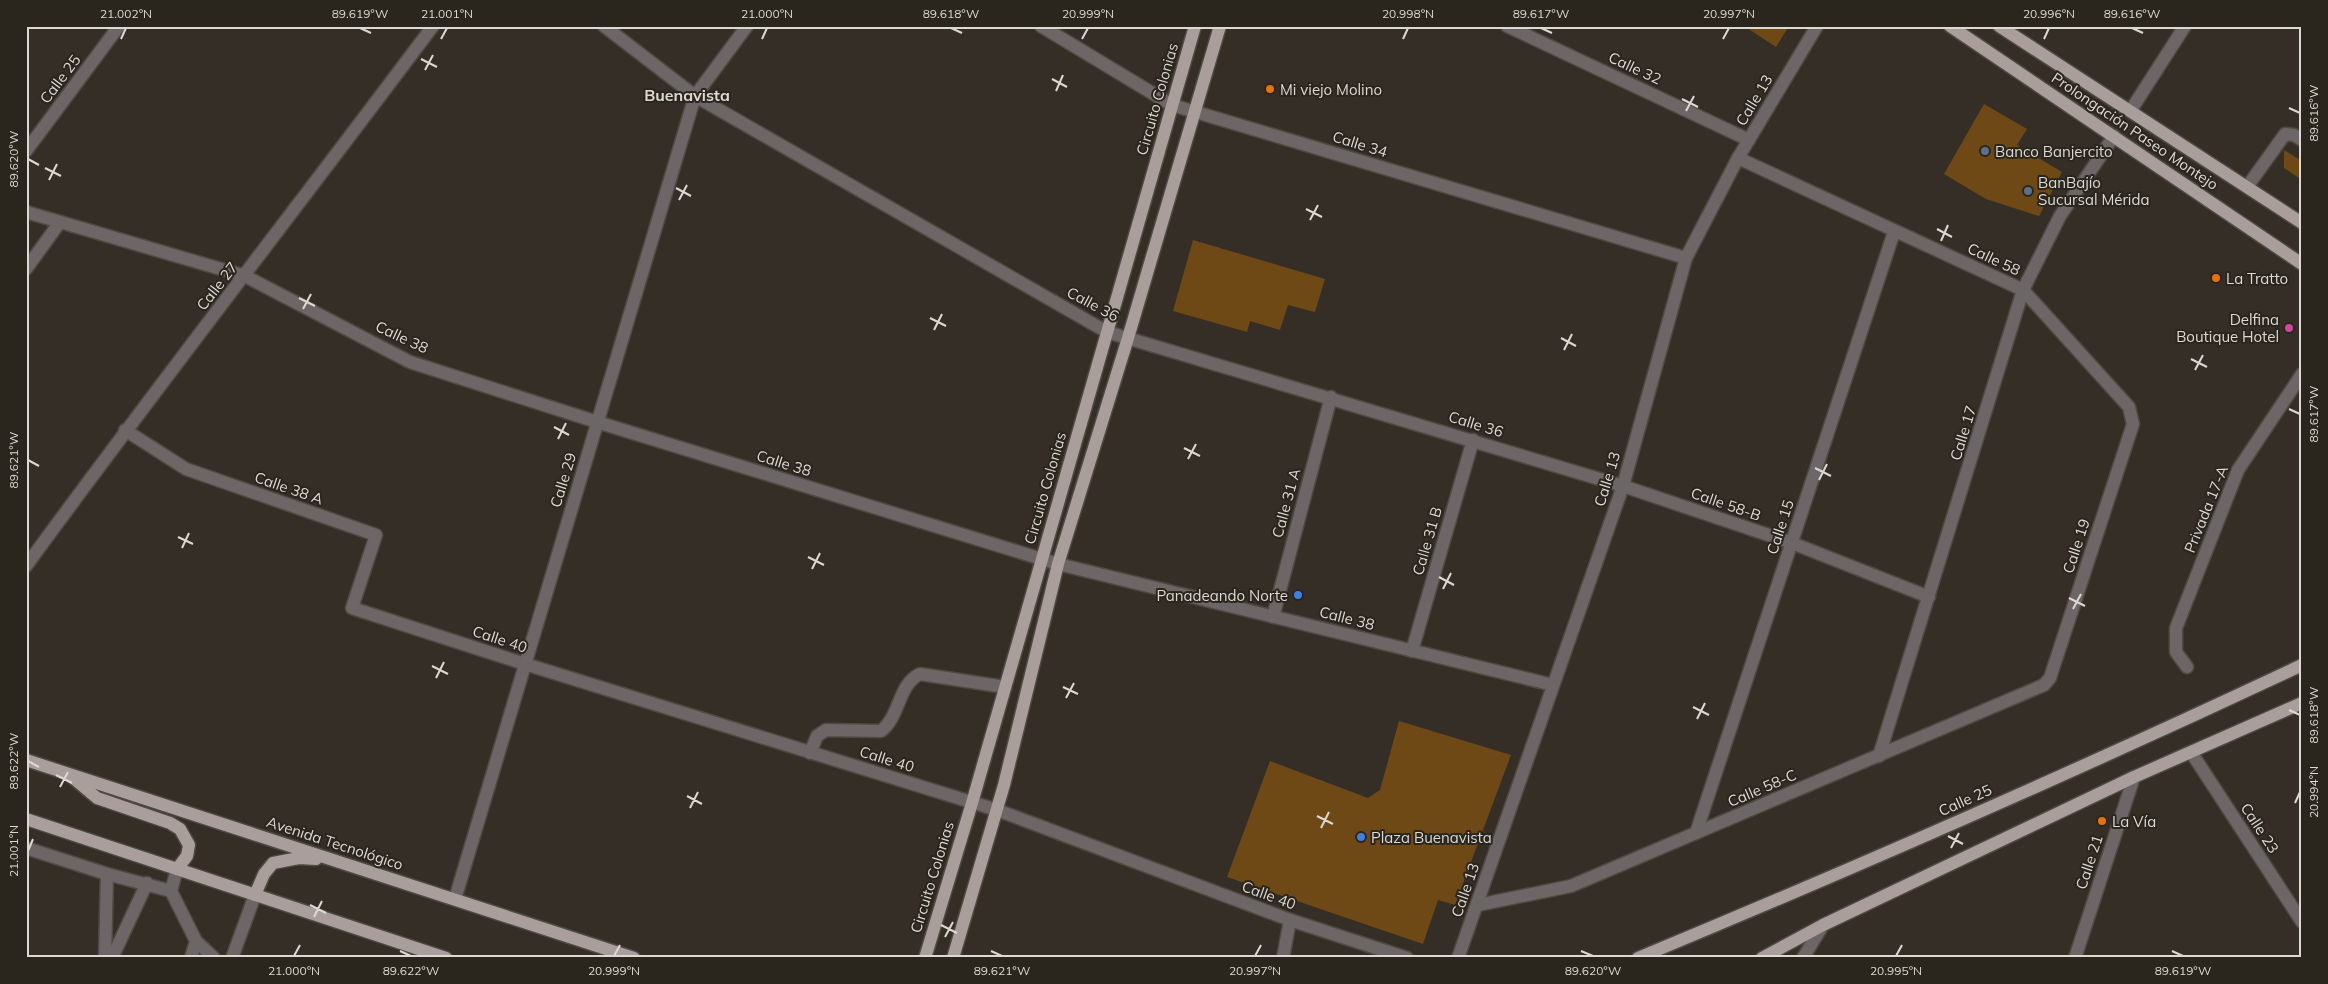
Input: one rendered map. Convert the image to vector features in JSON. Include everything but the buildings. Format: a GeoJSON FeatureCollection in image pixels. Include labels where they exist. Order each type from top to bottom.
{"type":"FeatureCollection","features":[{"type":"Feature","properties":{"kind":"main road","name":"Circuito Colonias"},"geometry":{"type":"LineString","coordinates":[[925,958],[972,802],[1195,26]]}},
{"type":"Feature","properties":{"kind":"main road"},"geometry":{"type":"LineString","coordinates":[[953,958],[997,810],[1058,564],[1128,338],[1220,26]]}},
{"type":"Feature","properties":{"kind":"main road","name":"Prolongación Paseo Montejo"},"geometry":{"type":"LineString","coordinates":[[1950,26],[2302,264]]}},
{"type":"Feature","properties":{"kind":"main road","name":"Prolongación Paseo Montejo"},"geometry":{"type":"LineString","coordinates":[[1999,26],[2131,110],[2302,223]]}},
{"type":"Feature","properties":{"kind":"main road","name":"Calle 25"},"geometry":{"type":"LineString","coordinates":[[1638,958],[1782,898],[2148,737],[2302,666]]}},
{"type":"Feature","properties":{"kind":"main road"},"geometry":{"type":"LineString","coordinates":[[1762,958],[1823,925],[2134,777],[2302,704]]}},
{"type":"Feature","properties":{"kind":"main road","name":"Avenida Tecnológico"},"geometry":{"type":"LineString","coordinates":[[26,760],[634,958]]}},
{"type":"Feature","properties":{"kind":"main road"},"geometry":{"type":"LineString","coordinates":[[67,774],[97,798],[170,823],[180,829],[188,839],[189,845],[187,856],[177,869]]}},
{"type":"Feature","properties":{"kind":"main road"},"geometry":{"type":"LineString","coordinates":[[26,819],[255,895],[415,953],[446,958]]}},
{"type":"Feature","properties":{"kind":"main road"},"geometry":{"type":"LineString","coordinates":[[255,895],[264,874],[273,863],[299,858],[333,860]]}},
{"type":"Feature","properties":{"kind":"street","name":"Calle 25"},"geometry":{"type":"LineString","coordinates":[[26,151],[119,26]]}},
{"type":"Feature","properties":{"kind":"street","name":"Calle 27"},"geometry":{"type":"LineString","coordinates":[[26,566],[125,430],[245,276],[433,26]]}},
{"type":"Feature","properties":{"kind":"street","name":"Calle 36"},"geometry":{"type":"LineString","coordinates":[[604,26],[695,96],[1107,332],[1331,397],[1623,486]]}},
{"type":"Feature","properties":{"kind":"street","name":"Calle 29"},"geometry":{"type":"LineString","coordinates":[[455,899],[695,96],[747,26]]}},
{"type":"Feature","properties":{"kind":"street","name":"Calle 34"},"geometry":{"type":"LineString","coordinates":[[1041,26],[1172,106],[1686,258]]}},
{"type":"Feature","properties":{"kind":"street","name":"Calle 32"},"geometry":{"type":"LineString","coordinates":[[1507,26],[1749,140]]}},
{"type":"Feature","properties":{"kind":"street","name":"Calle 13"},"geometry":{"type":"LineString","coordinates":[[1458,958],[1623,486],[1686,258],[1738,158],[1817,26]]}},
{"type":"Feature","properties":{"kind":"street"},"geometry":{"type":"LineString","coordinates":[[2131,110],[2185,26]]}},
{"type":"Feature","properties":{"kind":"street"},"geometry":{"type":"LineString","coordinates":[[2247,187],[2285,134],[2294,135],[2302,140]]}},
{"type":"Feature","properties":{"kind":"street","name":"Calle 17"},"geometry":{"type":"LineString","coordinates":[[1879,756],[2023,290],[2060,216],[2114,136]]}},
{"type":"Feature","properties":{"kind":"street","name":"Calle 58"},"geometry":{"type":"LineString","coordinates":[[1738,158],[1894,232],[2023,290],[2129,407],[2133,424]]}},
{"type":"Feature","properties":{"kind":"street","name":"Calle 38"},"geometry":{"type":"LineString","coordinates":[[26,212],[245,276],[410,362],[597,422],[1058,564],[1553,685]]}},
{"type":"Feature","properties":{"kind":"street"},"geometry":{"type":"LineString","coordinates":[[26,269],[60,222]]}},
{"type":"Feature","properties":{"kind":"street","name":"Calle 15"},"geometry":{"type":"LineString","coordinates":[[1696,833],[1894,232]]}},
{"type":"Feature","properties":{"kind":"street","name":"Privada 17-A"},"geometry":{"type":"LineString","coordinates":[[2187,667],[2176,652],[2176,628],[2238,470],[2302,374]]}},
{"type":"Feature","properties":{"kind":"street","name":"Calle 31 A"},"geometry":{"type":"LineString","coordinates":[[1273,617],[1331,397]]}},
{"type":"Feature","properties":{"kind":"street","name":"Calle 19"},"geometry":{"type":"LineString","coordinates":[[2050,678],[2133,424]]}},
{"type":"Feature","properties":{"kind":"street","name":"Calle 38 A"},"geometry":{"type":"LineString","coordinates":[[125,430],[186,469],[376,535],[352,608]]}},
{"type":"Feature","properties":{"kind":"street","name":"Calle 31 B"},"geometry":{"type":"LineString","coordinates":[[1412,651],[1473,440]]}},
{"type":"Feature","properties":{"kind":"street","name":"Calle 58-B"},"geometry":{"type":"LineString","coordinates":[[1623,486],[1792,543],[1929,597]]}},
{"type":"Feature","properties":{"kind":"street","name":"Calle 40"},"geometry":{"type":"LineString","coordinates":[[352,608],[525,664],[997,810],[1290,920],[1407,958]]}},
{"type":"Feature","properties":{"kind":"street"},"geometry":{"type":"LineString","coordinates":[[810,752],[817,736],[826,730],[881,732],[888,725],[910,680],[920,674],[1005,687]]}},
{"type":"Feature","properties":{"kind":"street","name":"Calle 58-C"},"geometry":{"type":"LineString","coordinates":[[1478,905],[1571,886],[2044,685],[2050,678]]}},
{"type":"Feature","properties":{"kind":"street","name":"Calle 23"},"geometry":{"type":"LineString","coordinates":[[2191,752],[2302,922]]}},
{"type":"Feature","properties":{"kind":"street","name":"Calle 21"},"geometry":{"type":"LineString","coordinates":[[2075,958],[2134,777]]}},
{"type":"Feature","properties":{"kind":"street"},"geometry":{"type":"LineString","coordinates":[[26,848],[107,874],[147,883],[170,891],[196,941],[214,958]]}},
{"type":"Feature","properties":{"kind":"street"},"geometry":{"type":"LineString","coordinates":[[170,891],[177,869]]}},
{"type":"Feature","properties":{"kind":"street"},"geometry":{"type":"LineString","coordinates":[[105,958],[107,874]]}},
{"type":"Feature","properties":{"kind":"street"},"geometry":{"type":"LineString","coordinates":[[112,958],[147,883]]}},
{"type":"Feature","properties":{"kind":"street"},"geometry":{"type":"LineString","coordinates":[[232,958],[255,895]]}},
{"type":"Feature","properties":{"kind":"street"},"geometry":{"type":"LineString","coordinates":[[1283,958],[1290,920]]}},
{"type":"Feature","properties":{"kind":"street"},"geometry":{"type":"LineString","coordinates":[[1803,958],[1823,925]]}},
{"type":"Feature","properties":{"kind":"street"},"geometry":{"type":"LineString","coordinates":[[191,958],[196,941]]}},
{"type":"Feature","properties":{"kind":"place","name":"Mi viejo Molino"},"geometry":{"type":"Point","coordinates":[1270,89]}},
{"type":"Feature","properties":{"kind":"place","name":"Banco Banjercito"},"geometry":{"type":"Point","coordinates":[1985,151]}},
{"type":"Feature","properties":{"kind":"place","name":"BanBajío Sucursal Mérida"},"geometry":{"type":"Point","coordinates":[2028,191]}},
{"type":"Feature","properties":{"kind":"place","name":"La Tratto"},"geometry":{"type":"Point","coordinates":[2216,278]}},
{"type":"Feature","properties":{"kind":"place","name":"Delfina Boutique Hotel"},"geometry":{"type":"Point","coordinates":[2289,328]}},
{"type":"Feature","properties":{"kind":"place","name":"Panadeando Norte"},"geometry":{"type":"Point","coordinates":[1298,595]}},
{"type":"Feature","properties":{"kind":"place","name":"La Vía"},"geometry":{"type":"Point","coordinates":[2102,821]}},
{"type":"Feature","properties":{"kind":"place","name":"Plaza Buenavista"},"geometry":{"type":"Point","coordinates":[1361,837]}},
{"type":"Feature","properties":{"kind":"district","name":"Buenavista"},"geometry":{"type":"Point","coordinates":[687,95]}}]}
